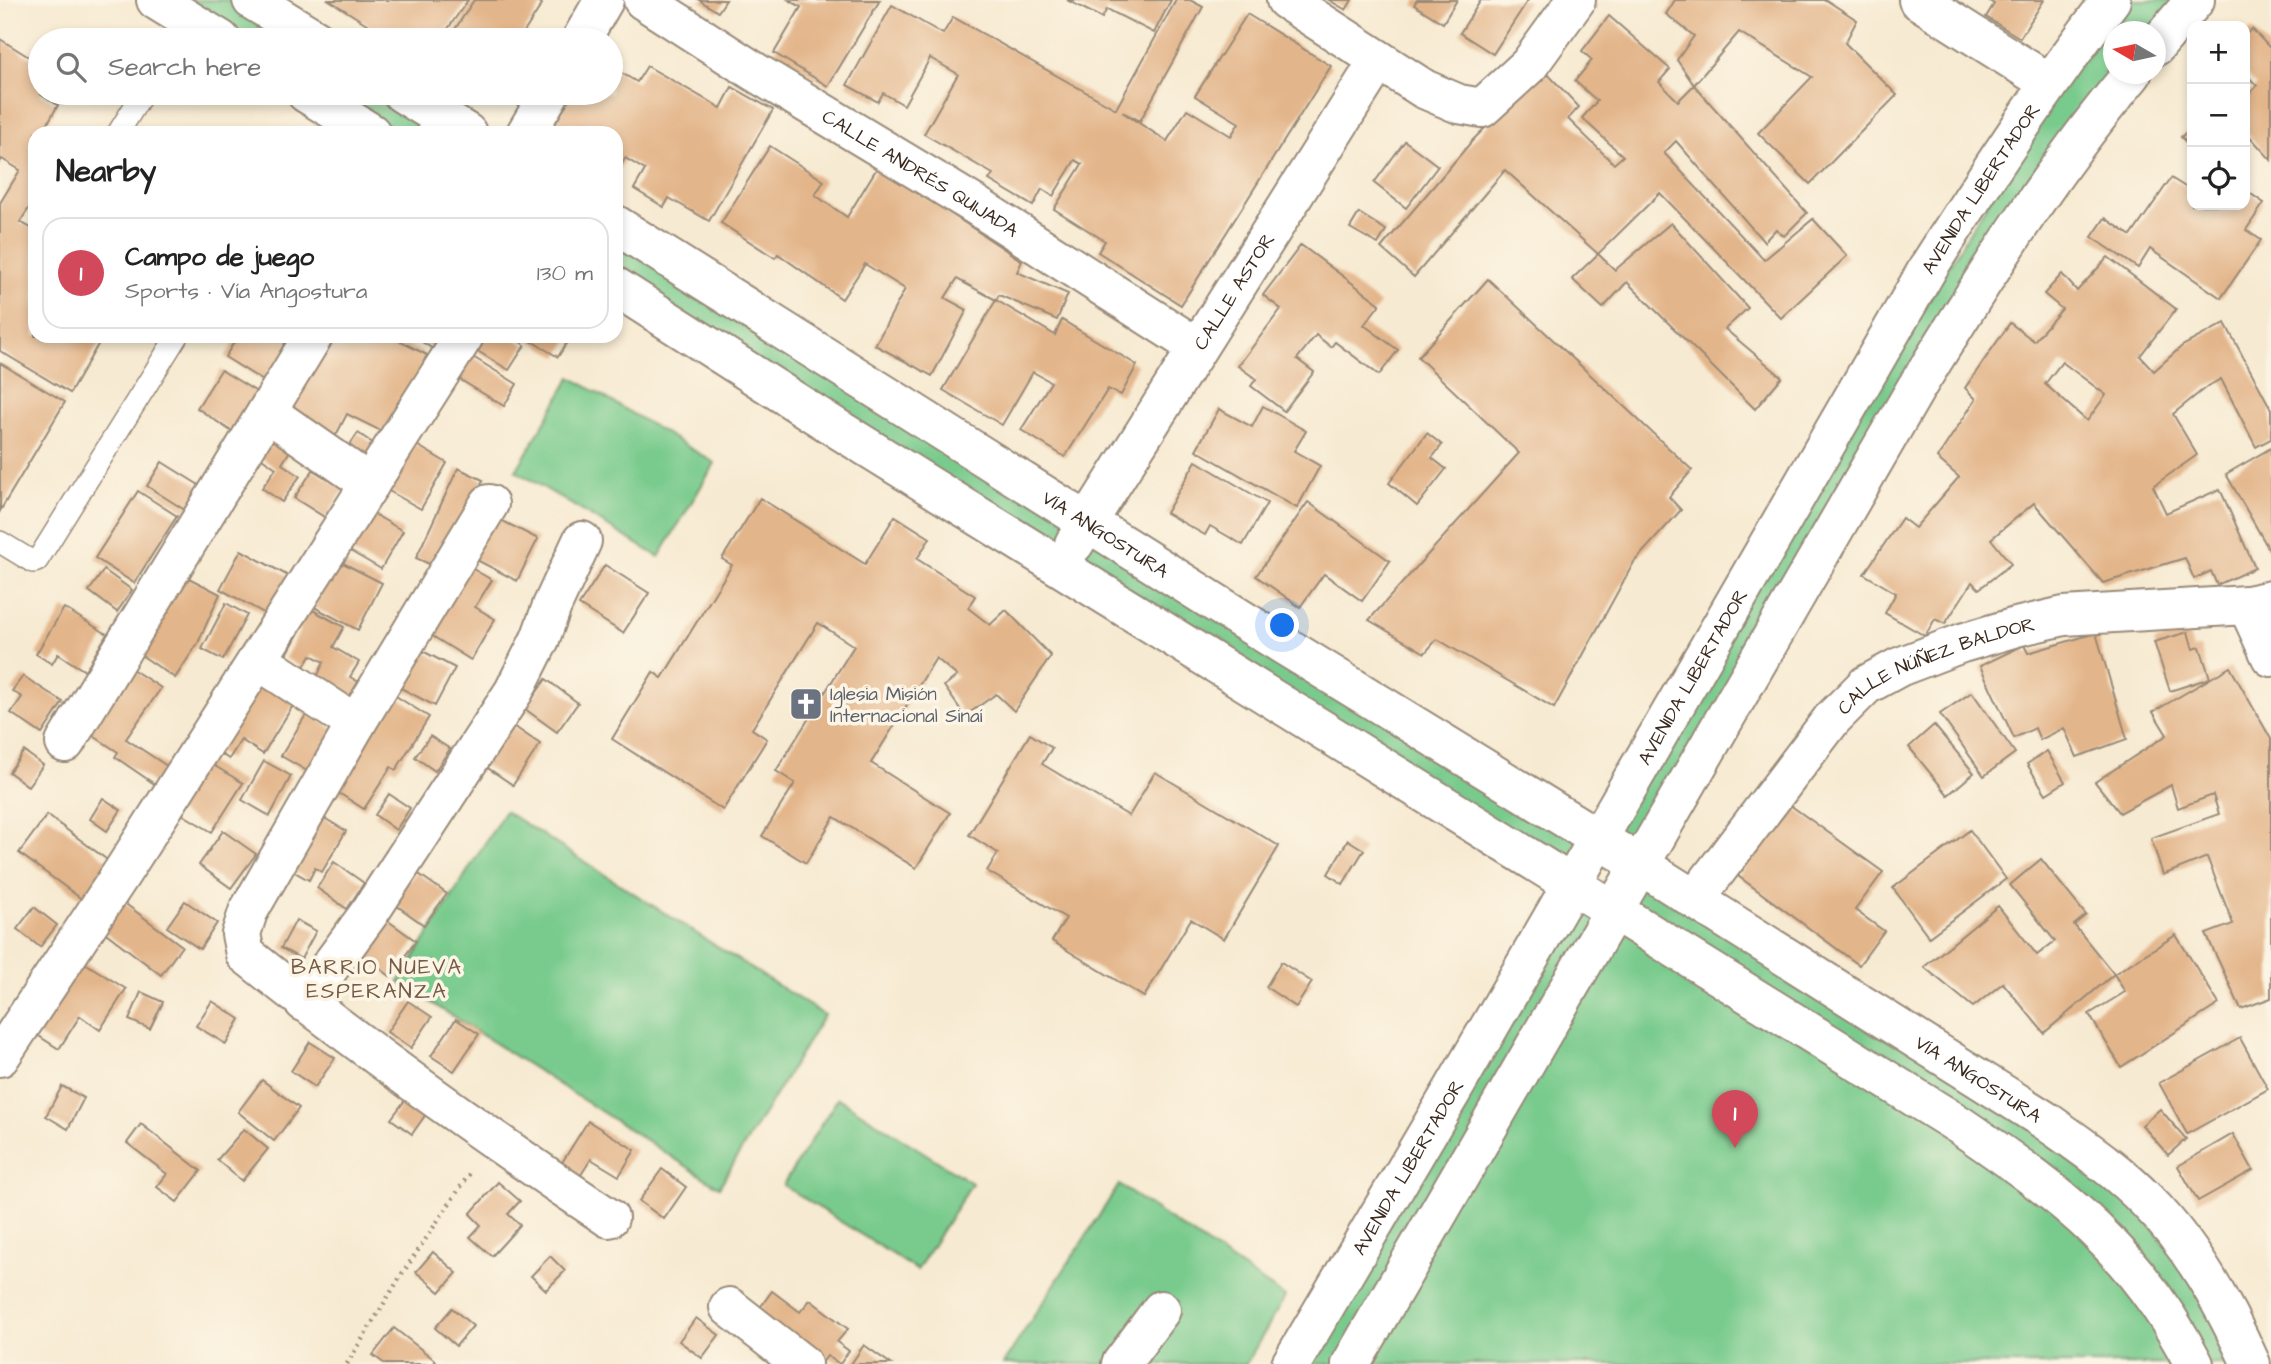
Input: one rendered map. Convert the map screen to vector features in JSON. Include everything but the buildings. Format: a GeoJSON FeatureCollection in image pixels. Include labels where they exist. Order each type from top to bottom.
{"type":"FeatureCollection","features":[{"type":"Feature","properties":{"kind":"street"},"geometry":{"type":"LineString","coordinates":[[251,0],[297,28]]}},
{"type":"Feature","properties":{"kind":"street"},"geometry":{"type":"LineString","coordinates":[[588,28],[604,0]]}},
{"type":"Feature","properties":{"kind":"street","name":"CALLE ANDRÉS QUIJADA"},"geometry":{"type":"LineString","coordinates":[[643,0],[1198,347]]}},
{"type":"Feature","properties":{"kind":"street"},"geometry":{"type":"LineString","coordinates":[[1286,0],[1424,89],[1458,104],[1482,108],[1529,65],[1576,0]]}},
{"type":"Feature","properties":{"kind":"street"},"geometry":{"type":"LineString","coordinates":[[1918,0],[2049,83]]}},
{"type":"Feature","properties":{"kind":"street","name":"AVENIDA LIBERTADOR"},"geometry":{"type":"LineString","coordinates":[[1291,1364],[1599,839],[1924,275],[1996,159],[2111,0]]}},
{"type":"Feature","properties":{"kind":"street"},"geometry":{"type":"LineString","coordinates":[[2166,33],[2195,0]]}},
{"type":"Feature","properties":{"kind":"street","name":"CALLE ASTOR"},"geometry":{"type":"LineString","coordinates":[[1060,567],[1379,60]]}},
{"type":"Feature","properties":{"kind":"street"},"geometry":{"type":"LineString","coordinates":[[1357,1362],[1818,554],[1984,277],[2053,175],[2124,84]]}},
{"type":"Feature","properties":{"kind":"street"},"geometry":{"type":"LineString","coordinates":[[326,105],[360,126]]}},
{"type":"Feature","properties":{"kind":"street"},"geometry":{"type":"LineString","coordinates":[[422,105],[456,126]]}},
{"type":"Feature","properties":{"kind":"street"},"geometry":{"type":"LineString","coordinates":[[530,126],[543,105]]}},
{"type":"Feature","properties":{"kind":"street","name":"VÍA ANGOSTURA"},"geometry":{"type":"LineString","coordinates":[[623,229],[2046,1121],[2109,1167],[2148,1201],[2181,1240],[2240,1339],[2250,1364]]}},
{"type":"Feature","properties":{"kind":"street"},"geometry":{"type":"LineString","coordinates":[[623,291],[838,429],[1961,1126],[2071,1206],[2129,1263],[2178,1333],[2194,1364]]}},
{"type":"Feature","properties":{"kind":"street"},"geometry":{"type":"LineString","coordinates":[[65,743],[309,343]]}},
{"type":"Feature","properties":{"kind":"street"},"geometry":{"type":"LineString","coordinates":[[0,1057],[123,871],[460,343]]}},
{"type":"Feature","properties":{"kind":"street"},"geometry":{"type":"LineString","coordinates":[[267,412],[370,484]]}},
{"type":"Feature","properties":{"kind":"street"},"geometry":{"type":"LineString","coordinates":[[489,504],[356,724],[248,912],[241,934],[245,954],[304,1002],[492,1140],[608,1218]]}},
{"type":"Feature","properties":{"kind":"street"},"geometry":{"type":"LineString","coordinates":[[304,1002],[370,912],[514,691],[540,639],[582,541]]}},
{"type":"Feature","properties":{"kind":"street"},"geometry":{"type":"LineString","coordinates":[[2259,603],[2271,657]]}},
{"type":"Feature","properties":{"kind":"street","name":"CALLE NÚÑEZ BALDOR"},"geometry":{"type":"LineString","coordinates":[[1695,899],[1832,719],[1866,685],[1899,667],[1983,637],[2064,616],[2259,603]]}},
{"type":"Feature","properties":{"kind":"street"},"geometry":{"type":"LineString","coordinates":[[258,660],[356,724]]}},
{"type":"Feature","properties":{"kind":"street"},"geometry":{"type":"LineString","coordinates":[[729,1307],[802,1364]]}},
{"type":"Feature","properties":{"kind":"street"},"geometry":{"type":"LineString","coordinates":[[1121,1364],[1161,1310]]}},
{"type":"Feature","properties":{"kind":"lane"},"geometry":{"type":"LineString","coordinates":[[124,126],[136,105]]}},
{"type":"Feature","properties":{"kind":"lane"},"geometry":{"type":"LineString","coordinates":[[0,542],[33,562],[37,561],[173,343]]}},
{"type":"Feature","properties":{"kind":"path"},"geometry":{"type":"LineString","coordinates":[[347,1364],[402,1275],[492,1140]]}},
{"type":"Feature","properties":{"kind":"green space"},"geometry":{"type":"Polygon","coordinates":[[[156,0],[252,0],[298,28],[202,28],[156,0]]]}},
{"type":"Feature","properties":{"kind":"green space"},"geometry":{"type":"Polygon","coordinates":[[[2111,0],[2195,0],[2166,24],[2166,21],[2103,21],[2103,84],[2108,84],[1640,865],[2109,1167],[2251,1364],[1291,1364],[1571,885],[1613,911],[1639,865],[1599,839],[2111,0]]]}},
{"type":"Feature","properties":{"kind":"green space"},"geometry":{"type":"Polygon","coordinates":[[[326,105],[422,105],[456,126],[360,126],[326,105]]]}},
{"type":"Feature","properties":{"kind":"green space"},"geometry":{"type":"Polygon","coordinates":[[[623,229],[1599,839],[1571,885],[623,292],[623,229]]]}},
{"type":"Feature","properties":{"kind":"green space"},"geometry":{"type":"Polygon","coordinates":[[[571,377],[715,463],[659,557],[516,471],[571,377]]]}},
{"type":"Feature","properties":{"kind":"green space"},"geometry":{"type":"Polygon","coordinates":[[[505,811],[824,1015],[719,1187],[399,982],[505,811]]]}},
{"type":"Feature","properties":{"kind":"green space"},"geometry":{"type":"Polygon","coordinates":[[[838,1098],[972,1183],[917,1270],[783,1185],[838,1098]]]}},
{"type":"Feature","properties":{"kind":"green space"},"geometry":{"type":"Polygon","coordinates":[[[1119,1185],[1285,1297],[1246,1364],[1003,1364],[1119,1185]]]}},
{"type":"Feature","properties":{"kind":"place","name":"Iglesia Misión Internacional Sinaí"},"geometry":{"type":"Point","coordinates":[806,704]}},
{"type":"Feature","properties":{"kind":"place","name":"Campo de juego"},"geometry":{"type":"Point","coordinates":[1735,1148]}},
{"type":"Feature","properties":{"kind":"district","name":"BARRIO NUEVA ESPERANZA"},"geometry":{"type":"Point","coordinates":[377,979]}}]}
